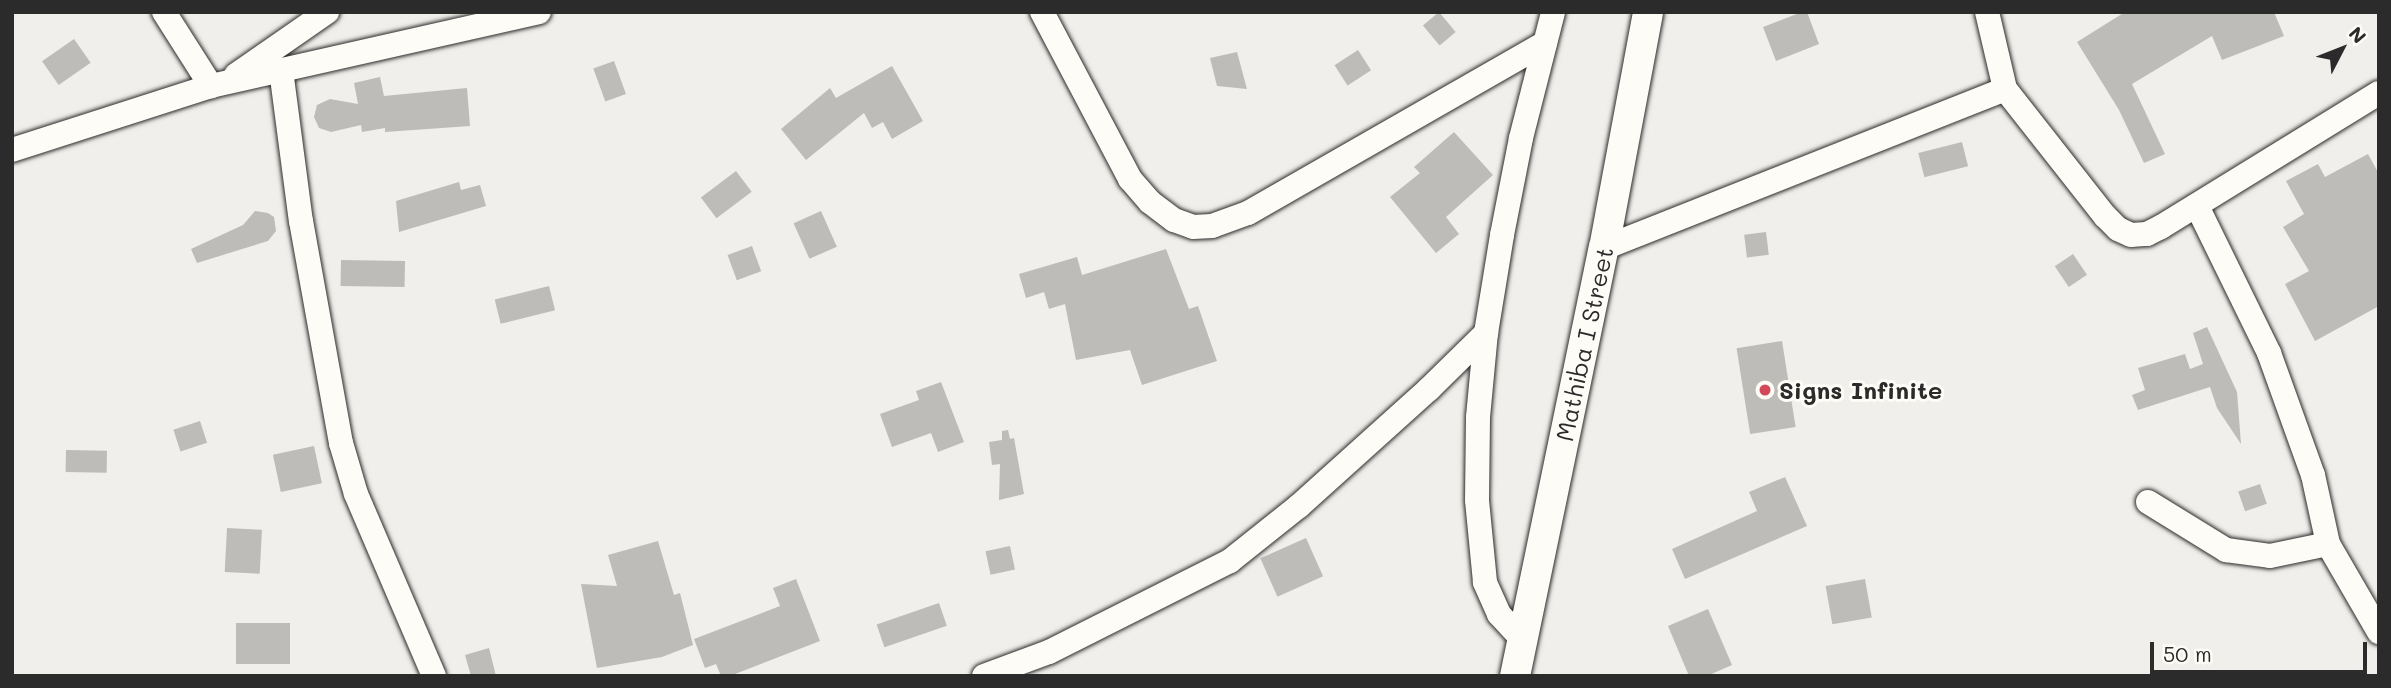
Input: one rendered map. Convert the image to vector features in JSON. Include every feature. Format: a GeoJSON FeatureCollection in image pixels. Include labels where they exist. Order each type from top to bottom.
{"type":"FeatureCollection","features":[{"type":"Feature","properties":{"kind":"street"},"geometry":{"type":"LineString","coordinates":[[164,12],[216,86]]}},
{"type":"Feature","properties":{"kind":"street"},"geometry":{"type":"LineString","coordinates":[[216,86],[327,12]]}},
{"type":"Feature","properties":{"kind":"street"},"geometry":{"type":"LineString","coordinates":[[12,150],[216,86],[539,12]]}},
{"type":"Feature","properties":{"kind":"street"},"geometry":{"type":"LineString","coordinates":[[1042,12],[1129,179],[1150,202],[1166,214],[1193,227],[1212,226],[1248,213],[1545,43]]}},
{"type":"Feature","properties":{"kind":"street"},"geometry":{"type":"LineString","coordinates":[[1523,640],[1490,599],[1479,541],[1478,417],[1486,333],[1514,174],[1553,12]]}},
{"type":"Feature","properties":{"kind":"street","name":"Mathiba I Street"},"geometry":{"type":"LineString","coordinates":[[1515,676],[1604,248],[1648,12]]}},
{"type":"Feature","properties":{"kind":"street"},"geometry":{"type":"LineString","coordinates":[[1987,12],[2005,89],[2118,229],[2131,235],[2147,234],[2197,206],[2379,93]]}},
{"type":"Feature","properties":{"kind":"street"},"geometry":{"type":"LineString","coordinates":[[281,70],[303,234],[341,443],[356,494],[434,676]]}},
{"type":"Feature","properties":{"kind":"street"},"geometry":{"type":"LineString","coordinates":[[1604,248],[2005,89]]}},
{"type":"Feature","properties":{"kind":"street"},"geometry":{"type":"LineString","coordinates":[[2197,206],[2269,353],[2313,475],[2328,544],[2379,632]]}},
{"type":"Feature","properties":{"kind":"street"},"geometry":{"type":"LineString","coordinates":[[984,676],[1049,652],[1230,561],[1299,506],[1429,389],[1486,333]]}},
{"type":"Feature","properties":{"kind":"street"},"geometry":{"type":"LineString","coordinates":[[2148,502],[2225,550],[2270,556],[2328,544]]}},
{"type":"Feature","properties":{"kind":"building"},"geometry":{"type":"Polygon","coordinates":[[[1439,12],[1456,32],[1440,45],[1423,25],[1439,12]]]}},
{"type":"Feature","properties":{"kind":"building"},"geometry":{"type":"Polygon","coordinates":[[[1807,12],[1819,44],[1776,61],[1763,27],[1807,12]]]}},
{"type":"Feature","properties":{"kind":"building"},"geometry":{"type":"Polygon","coordinates":[[[2125,12],[2274,12],[2284,36],[2222,60],[2212,36],[2132,84],[2165,154],[2144,163],[2119,110],[2077,42],[2125,12]]]}},
{"type":"Feature","properties":{"kind":"building"},"geometry":{"type":"Polygon","coordinates":[[[74,39],[91,63],[59,85],[42,61],[74,39]]]}},
{"type":"Feature","properties":{"kind":"building"},"geometry":{"type":"Polygon","coordinates":[[[1358,50],[1371,70],[1348,85],[1335,65],[1358,50]]]}},
{"type":"Feature","properties":{"kind":"building"},"geometry":{"type":"Polygon","coordinates":[[[1237,52],[1247,89],[1217,86],[1210,58],[1237,52]]]}},
{"type":"Feature","properties":{"kind":"building"},"geometry":{"type":"Polygon","coordinates":[[[614,61],[626,94],[605,101],[593,69],[614,61]]]}},
{"type":"Feature","properties":{"kind":"building"},"geometry":{"type":"Polygon","coordinates":[[[892,66],[923,121],[892,139],[883,122],[872,128],[864,113],[806,160],[781,129],[830,88],[836,98],[892,66]]]}},
{"type":"Feature","properties":{"kind":"building"},"geometry":{"type":"Polygon","coordinates":[[[380,77],[384,96],[467,88],[470,126],[385,132],[385,128],[362,132],[361,125],[331,132],[319,128],[314,117],[317,105],[330,99],[358,104],[354,83],[380,77]]]}},
{"type":"Feature","properties":{"kind":"building"},"geometry":{"type":"Polygon","coordinates":[[[1454,132],[1493,175],[1446,217],[1459,234],[1436,253],[1390,197],[1420,173],[1414,167],[1454,132]]]}},
{"type":"Feature","properties":{"kind":"building"},"geometry":{"type":"Polygon","coordinates":[[[1962,142],[1968,166],[1924,177],[1918,153],[1962,142]]]}},
{"type":"Feature","properties":{"kind":"building"},"geometry":{"type":"Polygon","coordinates":[[[2368,154],[2379,174],[2379,306],[2315,341],[2285,284],[2309,271],[2283,227],[2304,214],[2286,181],[2318,164],[2325,177],[2368,154]]]}},
{"type":"Feature","properties":{"kind":"building"},"geometry":{"type":"Polygon","coordinates":[[[736,171],[752,192],[717,218],[701,197],[736,171]]]}},
{"type":"Feature","properties":{"kind":"building"},"geometry":{"type":"Polygon","coordinates":[[[459,182],[461,190],[480,185],[486,206],[399,232],[396,201],[459,182]]]}},
{"type":"Feature","properties":{"kind":"building"},"geometry":{"type":"Polygon","coordinates":[[[255,211],[274,217],[276,231],[268,241],[197,263],[191,249],[243,225],[255,211]]]}},
{"type":"Feature","properties":{"kind":"building"},"geometry":{"type":"Polygon","coordinates":[[[821,211],[837,247],[809,259],[794,223],[821,211]]]}},
{"type":"Feature","properties":{"kind":"building"},"geometry":{"type":"Polygon","coordinates":[[[1766,232],[1769,255],[1747,258],[1744,235],[1766,232]]]}},
{"type":"Feature","properties":{"kind":"building"},"geometry":{"type":"Polygon","coordinates":[[[752,246],[761,271],[737,280],[728,255],[752,246]]]}},
{"type":"Feature","properties":{"kind":"building"},"geometry":{"type":"Polygon","coordinates":[[[1166,249],[1189,309],[1198,306],[1217,361],[1142,385],[1130,350],[1076,360],[1065,304],[1049,309],[1044,292],[1026,298],[1019,274],[1077,257],[1082,275],[1166,249]]]}},
{"type":"Feature","properties":{"kind":"building"},"geometry":{"type":"Polygon","coordinates":[[[2073,254],[2087,275],[2069,287],[2055,266],[2073,254]]]}},
{"type":"Feature","properties":{"kind":"building"},"geometry":{"type":"Polygon","coordinates":[[[341,260],[405,261],[405,287],[341,286],[341,260]]]}},
{"type":"Feature","properties":{"kind":"building"},"geometry":{"type":"Polygon","coordinates":[[[549,286],[555,310],[501,324],[495,300],[549,286]]]}},
{"type":"Feature","properties":{"kind":"building"},"geometry":{"type":"Polygon","coordinates":[[[2207,327],[2237,392],[2241,444],[2217,408],[2210,387],[2138,410],[2132,395],[2145,390],[2138,368],[2185,354],[2190,369],[2203,364],[2193,333],[2207,327]]]}},
{"type":"Feature","properties":{"kind":"building"},"geometry":{"type":"Polygon","coordinates":[[[1782,341],[1796,427],[1750,434],[1737,348],[1782,341]]]}},
{"type":"Feature","properties":{"kind":"building"},"geometry":{"type":"Polygon","coordinates":[[[941,382],[964,442],[938,452],[931,433],[892,447],[880,414],[919,400],[916,391],[941,382]]]}},
{"type":"Feature","properties":{"kind":"building"},"geometry":{"type":"Polygon","coordinates":[[[200,421],[207,443],[180,452],[173,430],[200,421]]]}},
{"type":"Feature","properties":{"kind":"building"},"geometry":{"type":"Polygon","coordinates":[[[1008,430],[1010,439],[1014,438],[1024,494],[999,500],[1000,464],[992,465],[989,442],[1002,440],[1002,431],[1008,430]]]}},
{"type":"Feature","properties":{"kind":"building"},"geometry":{"type":"Polygon","coordinates":[[[314,446],[322,483],[281,492],[273,455],[314,446]]]}},
{"type":"Feature","properties":{"kind":"building"},"geometry":{"type":"Polygon","coordinates":[[[66,450],[107,451],[107,473],[66,472],[66,450]]]}},
{"type":"Feature","properties":{"kind":"building"},"geometry":{"type":"Polygon","coordinates":[[[1785,477],[1807,526],[1685,579],[1672,549],[1757,511],[1749,492],[1785,477]]]}},
{"type":"Feature","properties":{"kind":"building"},"geometry":{"type":"Polygon","coordinates":[[[2260,484],[2267,504],[2245,511],[2238,491],[2260,484]]]}},
{"type":"Feature","properties":{"kind":"building"},"geometry":{"type":"Polygon","coordinates":[[[227,528],[262,530],[260,574],[225,572],[227,528]]]}},
{"type":"Feature","properties":{"kind":"building"},"geometry":{"type":"Polygon","coordinates":[[[1306,538],[1323,576],[1277,597],[1260,558],[1306,538]]]}},
{"type":"Feature","properties":{"kind":"building"},"geometry":{"type":"Polygon","coordinates":[[[658,541],[674,595],[680,593],[693,645],[662,657],[597,668],[581,584],[617,586],[608,555],[658,541]]]}},
{"type":"Feature","properties":{"kind":"building"},"geometry":{"type":"Polygon","coordinates":[[[1010,546],[1015,569],[991,575],[986,551],[1010,546]]]}},
{"type":"Feature","properties":{"kind":"building"},"geometry":{"type":"Polygon","coordinates":[[[796,579],[820,641],[730,676],[721,676],[716,664],[705,668],[694,639],[780,606],[773,588],[796,579]]]}},
{"type":"Feature","properties":{"kind":"building"},"geometry":{"type":"Polygon","coordinates":[[[1865,579],[1872,617],[1832,624],[1826,586],[1865,579]]]}},
{"type":"Feature","properties":{"kind":"building"},"geometry":{"type":"Polygon","coordinates":[[[939,603],[947,626],[884,647],[877,624],[939,603]]]}},
{"type":"Feature","properties":{"kind":"building"},"geometry":{"type":"Polygon","coordinates":[[[1708,609],[1732,665],[1707,676],[1689,676],[1668,626],[1708,609]]]}},
{"type":"Feature","properties":{"kind":"building"},"geometry":{"type":"Polygon","coordinates":[[[236,623],[290,623],[290,664],[236,664],[236,623]]]}},
{"type":"Feature","properties":{"kind":"building"},"geometry":{"type":"Polygon","coordinates":[[[489,648],[496,676],[471,676],[465,655],[489,648]]]}},
{"type":"Feature","properties":{"kind":"place","name":"Signs Infinite"},"geometry":{"type":"Point","coordinates":[1765,390]}}]}
